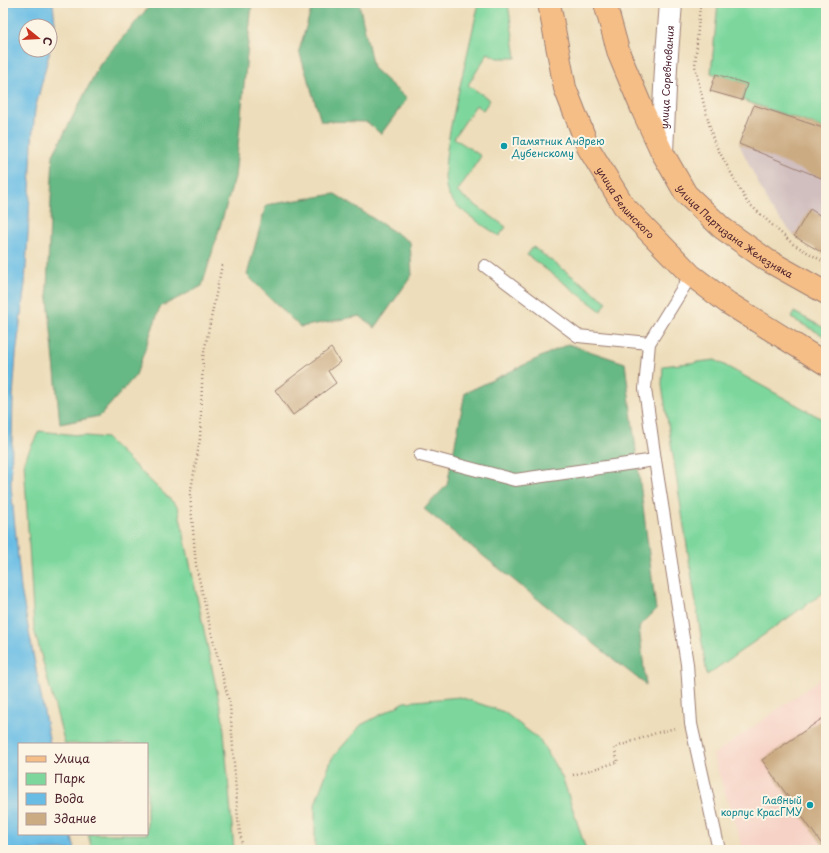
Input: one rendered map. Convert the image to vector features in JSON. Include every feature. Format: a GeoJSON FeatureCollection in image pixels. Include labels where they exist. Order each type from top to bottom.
{"type":"FeatureCollection","features":[{"type":"Feature","properties":{"kind":"main road","name":"улица Белинского"},"geometry":{"type":"LineString","coordinates":[[549,3],[565,88],[589,149],[624,206],[691,275]]}},
{"type":"Feature","properties":{"kind":"main road"},"geometry":{"type":"LineString","coordinates":[[605,3],[619,54],[662,152]]}},
{"type":"Feature","properties":{"kind":"main road","name":"улица Партизана Железняка"},"geometry":{"type":"LineString","coordinates":[[662,152],[686,194],[722,228],[767,260],[826,293]]}},
{"type":"Feature","properties":{"kind":"main road"},"geometry":{"type":"LineString","coordinates":[[691,275],[728,303],[826,364]]}},
{"type":"Feature","properties":{"kind":"street","name":"улица Соревнования"},"geometry":{"type":"LineString","coordinates":[[662,152],[666,67],[672,3]]}},
{"type":"Feature","properties":{"kind":"lane"},"geometry":{"type":"LineString","coordinates":[[485,266],[578,336],[649,343]]}},
{"type":"Feature","properties":{"kind":"lane"},"geometry":{"type":"LineString","coordinates":[[691,275],[649,343],[645,389],[687,664],[691,724],[719,850]]}},
{"type":"Feature","properties":{"kind":"lane"},"geometry":{"type":"LineString","coordinates":[[420,454],[515,480],[655,460]]}},
{"type":"Feature","properties":{"kind":"path"},"geometry":{"type":"LineString","coordinates":[[700,3],[695,66],[702,100],[714,142],[747,202],[793,244],[826,263]]}},
{"type":"Feature","properties":{"kind":"path"},"geometry":{"type":"LineString","coordinates":[[222,265],[203,357],[200,439],[190,495],[196,565],[230,705],[238,820],[243,850]]}},
{"type":"Feature","properties":{"kind":"path"},"geometry":{"type":"LineString","coordinates":[[573,775],[618,762],[614,748],[656,733],[691,724]]}},
{"type":"Feature","properties":{"kind":"shaded area"},"geometry":{"type":"Polygon","coordinates":[[[754,105],[826,129],[826,255],[794,236],[770,207],[739,144],[754,105]]]}},
{"type":"Feature","properties":{"kind":"shaded area"},"geometry":{"type":"Polygon","coordinates":[[[826,675],[826,850],[743,850],[713,755],[826,675]]]}},
{"type":"Feature","properties":{"kind":"green space"},"geometry":{"type":"Polygon","coordinates":[[[152,3],[252,3],[235,177],[202,286],[160,307],[136,375],[100,416],[60,424],[47,288],[53,155],[100,64],[152,3]]]}},
{"type":"Feature","properties":{"kind":"green space"},"geometry":{"type":"Polygon","coordinates":[[[313,3],[359,3],[373,68],[407,99],[381,134],[367,122],[321,121],[299,51],[313,3]]]}},
{"type":"Feature","properties":{"kind":"green space"},"geometry":{"type":"Polygon","coordinates":[[[479,3],[508,3],[516,58],[497,58],[488,53],[468,85],[490,100],[483,110],[476,105],[454,138],[481,156],[457,192],[506,227],[499,236],[472,218],[458,206],[449,196],[446,185],[446,155],[449,138],[479,3]]]}},
{"type":"Feature","properties":{"kind":"green space"},"geometry":{"type":"Polygon","coordinates":[[[718,3],[826,3],[826,129],[742,100],[747,84],[711,73],[718,3]]]}},
{"type":"Feature","properties":{"kind":"green space"},"geometry":{"type":"Polygon","coordinates":[[[335,194],[410,242],[412,275],[375,328],[360,316],[300,327],[247,275],[266,205],[335,194]]]}},
{"type":"Feature","properties":{"kind":"green space"},"geometry":{"type":"Polygon","coordinates":[[[533,247],[607,302],[601,311],[527,255],[533,247]]]}},
{"type":"Feature","properties":{"kind":"green space"},"geometry":{"type":"Polygon","coordinates":[[[794,312],[826,329],[826,337],[791,318],[794,312]]]}},
{"type":"Feature","properties":{"kind":"green space"},"geometry":{"type":"Polygon","coordinates":[[[568,344],[625,363],[656,610],[639,627],[646,685],[424,509],[447,485],[465,393],[568,344]]]}},
{"type":"Feature","properties":{"kind":"green space"},"geometry":{"type":"Polygon","coordinates":[[[715,360],[826,421],[826,591],[707,675],[662,385],[663,366],[715,360]]]}},
{"type":"Feature","properties":{"kind":"green space"},"geometry":{"type":"Polygon","coordinates":[[[39,431],[106,438],[178,507],[223,720],[234,850],[92,850],[88,835],[148,835],[148,743],[65,743],[34,629],[24,461],[39,431]]]}},
{"type":"Feature","properties":{"kind":"green space"},"geometry":{"type":"Polygon","coordinates":[[[460,697],[504,712],[540,740],[563,779],[586,850],[315,850],[315,804],[332,758],[361,725],[405,702],[460,697]]]}},
{"type":"Feature","properties":{"kind":"water"},"geometry":{"type":"Polygon","coordinates":[[[3,3],[53,3],[54,18],[18,18],[18,58],[48,58],[35,110],[32,141],[25,284],[16,355],[13,396],[11,486],[21,589],[50,743],[18,743],[18,835],[71,835],[75,850],[3,850],[3,3]]]}},
{"type":"Feature","properties":{"kind":"building"},"geometry":{"type":"Polygon","coordinates":[[[716,74],[747,84],[742,100],[710,91],[716,74]]]}},
{"type":"Feature","properties":{"kind":"building"},"geometry":{"type":"Polygon","coordinates":[[[754,105],[826,129],[826,180],[739,144],[754,105]]]}},
{"type":"Feature","properties":{"kind":"building"},"geometry":{"type":"Polygon","coordinates":[[[810,209],[826,219],[826,255],[794,236],[810,209]]]}},
{"type":"Feature","properties":{"kind":"building"},"geometry":{"type":"Polygon","coordinates":[[[331,348],[340,362],[328,371],[336,383],[293,415],[275,390],[331,348]]]}},
{"type":"Feature","properties":{"kind":"building","name":"Главный корпус КрасГМУ"},"geometry":{"type":"Polygon","coordinates":[[[826,716],[826,850],[762,760],[826,716]]]}},
{"type":"Feature","properties":{"kind":"place","name":"Памятник Андрею Дубенскому"},"geometry":{"type":"Point","coordinates":[504,146]}},
{"type":"Feature","properties":{"kind":"place","name":"Главный корпус КрасГМУ"},"geometry":{"type":"Point","coordinates":[810,805]}}]}
